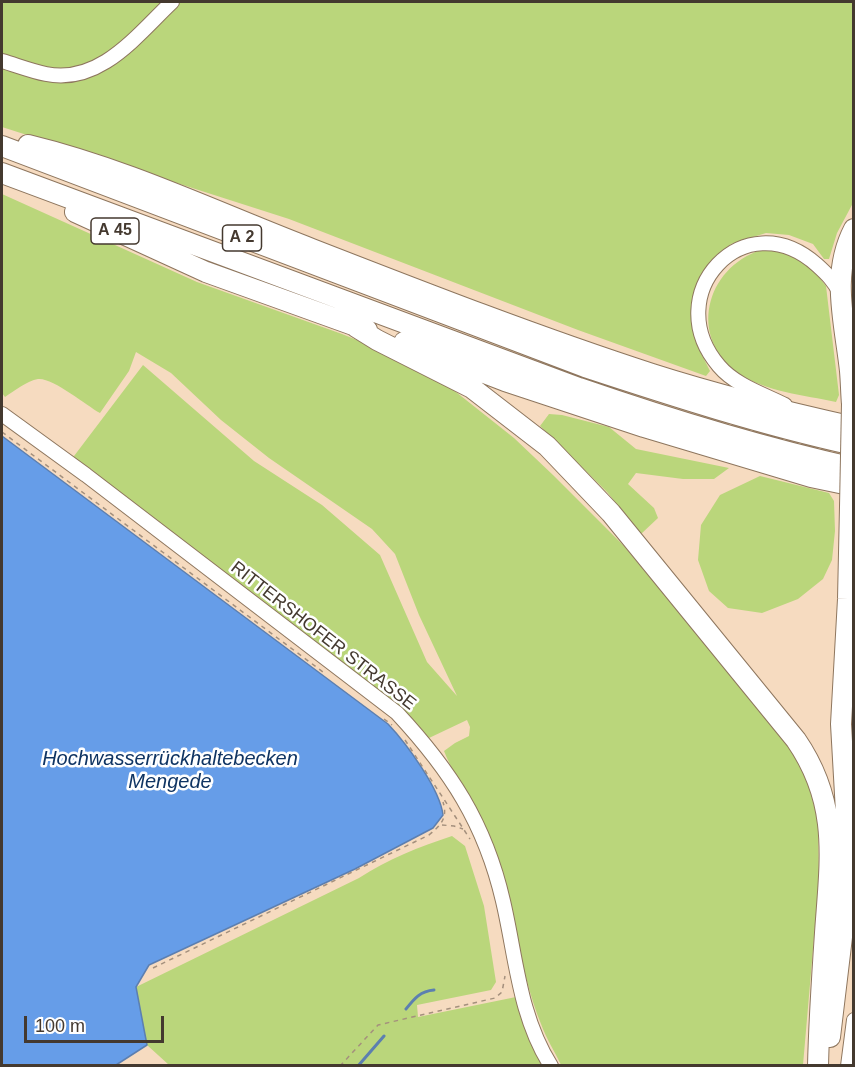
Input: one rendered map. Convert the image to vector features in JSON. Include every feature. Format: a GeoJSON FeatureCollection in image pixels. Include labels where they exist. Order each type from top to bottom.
{"type":"FeatureCollection","features":[{"type":"Feature","properties":{"kind":"highway"},"geometry":{"type":"LineString","coordinates":[[2,139],[86,160],[188,198],[310,249],[566,344],[685,384],[854,427]]}},
{"type":"Feature","properties":{"kind":"highway","name":"A 2"},"geometry":{"type":"LineString","coordinates":[[2,146],[585,367],[821,438],[854,445]]}},
{"type":"Feature","properties":{"kind":"highway","name":"A 2"},"geometry":{"type":"LineString","coordinates":[[2,173],[579,388],[722,434],[854,468]]}},
{"type":"Feature","properties":{"kind":"highway","name":"A 45"},"geometry":{"type":"LineString","coordinates":[[27,182],[82,216],[206,272],[356,327]]}},
{"type":"Feature","properties":{"kind":"highway"},"geometry":{"type":"LineString","coordinates":[[826,1065],[848,887],[841,724],[848,599],[852,404],[841,293],[842,262],[848,240],[854,229]]}},
{"type":"Feature","properties":{"kind":"highway"},"geometry":{"type":"LineString","coordinates":[[356,327],[413,345],[505,381],[644,427],[812,477],[854,486]]}},
{"type":"Feature","properties":{"kind":"highway"},"geometry":{"type":"LineString","coordinates":[[356,327],[472,388],[548,446],[585,483],[622,527],[807,755],[821,788],[829,832],[829,871],[818,1065]]}},
{"type":"Feature","properties":{"kind":"street"},"geometry":{"type":"LineString","coordinates":[[2,61],[46,74],[69,75],[90,71],[111,60],[172,2]]}},
{"type":"Feature","properties":{"kind":"street"},"geometry":{"type":"LineString","coordinates":[[809,417],[738,381],[720,367],[703,340],[698,316],[699,299],[706,281],[716,266],[730,255],[748,246],[765,243],[784,245],[802,252],[833,280],[841,293]]}},
{"type":"Feature","properties":{"kind":"street","name":"RITTERSHOFER STRASSE"},"geometry":{"type":"LineString","coordinates":[[2,414],[86,475],[397,713],[424,742],[458,789],[485,840],[503,902],[523,999],[535,1036],[551,1065]]}},
{"type":"Feature","properties":{"kind":"street"},"geometry":{"type":"LineString","coordinates":[[848,887],[854,829]]}},
{"type":"Feature","properties":{"kind":"street"},"geometry":{"type":"LineString","coordinates":[[848,1065],[854,1020]]}},
{"type":"Feature","properties":{"kind":"path"},"geometry":{"type":"LineString","coordinates":[[2,432],[323,672]]}},
{"type":"Feature","properties":{"kind":"path"},"geometry":{"type":"LineString","coordinates":[[381,716],[394,728]]}},
{"type":"Feature","properties":{"kind":"path"},"geometry":{"type":"LineString","coordinates":[[401,734],[474,846]]}},
{"type":"Feature","properties":{"kind":"path"},"geometry":{"type":"LineString","coordinates":[[153,968],[429,835],[441,825],[445,817],[442,798]]}},
{"type":"Feature","properties":{"kind":"path"},"geometry":{"type":"LineString","coordinates":[[441,825],[464,830]]}},
{"type":"Feature","properties":{"kind":"path"},"geometry":{"type":"LineString","coordinates":[[340,1065],[378,1025],[495,998],[502,992],[506,977]]}},
{"type":"Feature","properties":{"kind":"green space"},"geometry":{"type":"Polygon","coordinates":[[[2,2],[853,2],[853,203],[837,233],[829,259],[824,259],[813,244],[789,235],[766,233],[731,244],[706,267],[691,305],[692,326],[698,347],[710,371],[706,376],[578,330],[289,219],[2,127],[2,2]]]}},
{"type":"Feature","properties":{"kind":"green space"},"geometry":{"type":"Polygon","coordinates":[[[2,194],[197,282],[399,357],[456,392],[514,438],[624,546],[792,750],[807,780],[818,820],[819,880],[803,1065],[561,1065],[533,1003],[494,850],[483,824],[444,751],[469,736],[470,727],[467,720],[429,738],[383,694],[71,460],[143,365],[254,461],[322,505],[380,555],[427,662],[457,696],[419,615],[395,554],[372,529],[269,458],[221,420],[171,373],[136,352],[129,371],[100,413],[52,382],[44,380],[29,382],[5,397],[2,393],[2,194]]]}},
{"type":"Feature","properties":{"kind":"green space"},"geometry":{"type":"Polygon","coordinates":[[[761,250],[774,250],[793,256],[812,268],[826,286],[839,395],[836,402],[761,385],[738,373],[722,358],[713,342],[709,323],[710,305],[716,288],[727,272],[742,259],[761,250]]]}},
{"type":"Feature","properties":{"kind":"green space"},"geometry":{"type":"Polygon","coordinates":[[[549,414],[609,427],[636,449],[729,468],[714,479],[683,479],[636,473],[628,484],[654,508],[658,518],[641,534],[607,492],[540,426],[549,414]]]}},
{"type":"Feature","properties":{"kind":"green space"},"geometry":{"type":"Polygon","coordinates":[[[760,476],[829,493],[834,501],[835,531],[832,560],[823,579],[798,599],[762,613],[728,608],[709,591],[698,560],[701,525],[720,495],[760,476]]]}},
{"type":"Feature","properties":{"kind":"green space"},"geometry":{"type":"Polygon","coordinates":[[[452,836],[465,846],[484,906],[496,982],[491,990],[417,1005],[418,1017],[516,997],[530,1042],[543,1065],[169,1065],[147,1045],[136,987],[359,878],[392,859],[452,836]]]}},
{"type":"Feature","properties":{"kind":"water","name":"Hochwasserrückhaltebecken Mengede"},"geometry":{"type":"Polygon","coordinates":[[[2,436],[388,724],[413,754],[429,780],[441,804],[443,815],[433,828],[355,869],[149,965],[136,987],[147,1045],[116,1065],[2,1065],[2,436]]]}},
{"type":"Feature","properties":{"kind":"waterway"},"geometry":{"type":"LineString","coordinates":[[406,1009],[421,994],[434,990]]}},
{"type":"Feature","properties":{"kind":"waterway"},"geometry":{"type":"LineString","coordinates":[[358,1066],[384,1036]]}}]}
